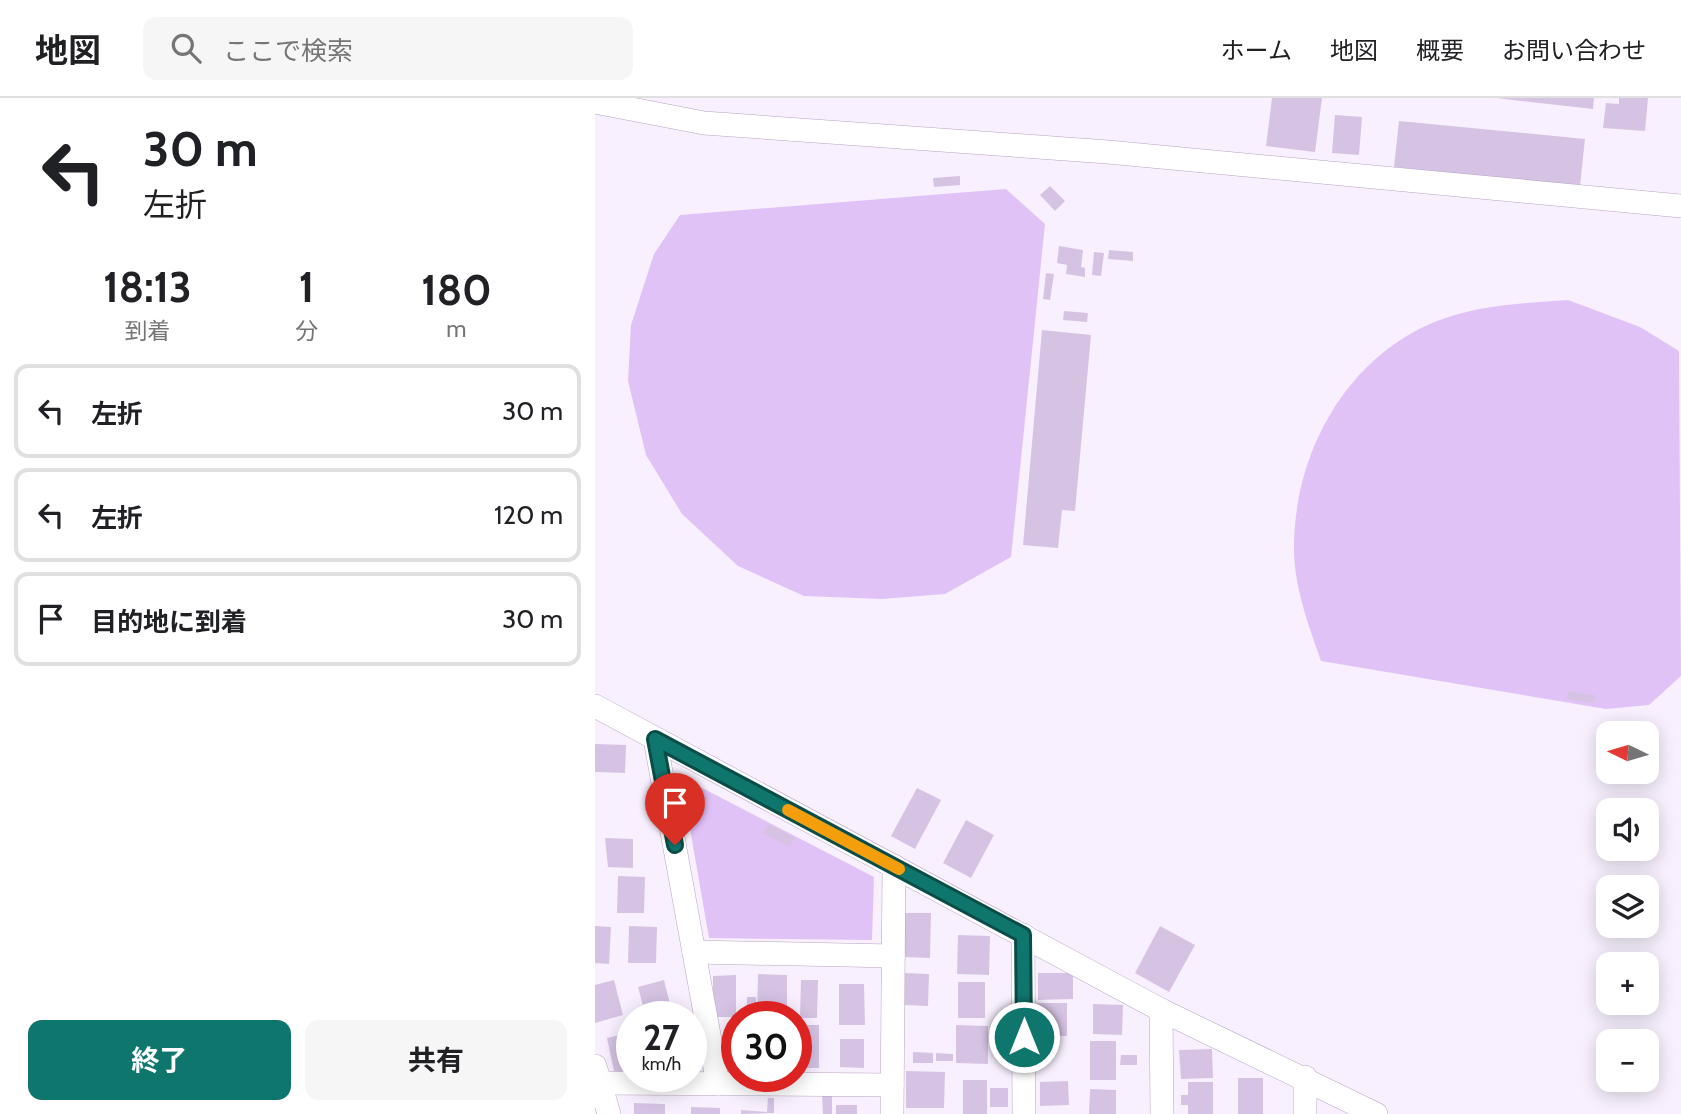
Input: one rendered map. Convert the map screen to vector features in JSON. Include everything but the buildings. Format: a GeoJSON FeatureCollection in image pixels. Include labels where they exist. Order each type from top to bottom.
{"type":"FeatureCollection","features":[{"type":"Feature","properties":{"kind":"street"},"geometry":{"type":"LineString","coordinates":[[595,102],[704,123],[1108,152],[1681,206]]}},
{"type":"Feature","properties":{"kind":"street"},"geometry":{"type":"LineString","coordinates":[[595,706],[1161,1010],[1305,1077],[1376,1114]]}},
{"type":"Feature","properties":{"kind":"street"},"geometry":{"type":"LineString","coordinates":[[655,739],[718,1084]]}},
{"type":"Feature","properties":{"kind":"street"},"geometry":{"type":"LineString","coordinates":[[892,1114],[894,866]]}},
{"type":"Feature","properties":{"kind":"street"},"geometry":{"type":"LineString","coordinates":[[1023,935],[1024,1114]]}},
{"type":"Feature","properties":{"kind":"street"},"geometry":{"type":"LineString","coordinates":[[694,952],[893,956]]}},
{"type":"Feature","properties":{"kind":"street"},"geometry":{"type":"LineString","coordinates":[[1161,1010],[1161,1114]]}},
{"type":"Feature","properties":{"kind":"street"},"geometry":{"type":"LineString","coordinates":[[609,1114],[597,1075],[718,1084],[892,1085]]}},
{"type":"Feature","properties":{"kind":"street"},"geometry":{"type":"LineString","coordinates":[[1305,1077],[1305,1114]]}},
{"type":"Feature","properties":{"kind":"shaded area"},"geometry":{"type":"Polygon","coordinates":[[[1006,189],[1045,224],[1011,557],[945,594],[882,599],[804,596],[738,566],[682,514],[646,455],[628,381],[631,325],[654,254],[680,215],[1006,189]]]}},
{"type":"Feature","properties":{"kind":"shaded area"},"geometry":{"type":"Polygon","coordinates":[[[1568,300],[1640,327],[1679,351],[1681,676],[1649,705],[1606,709],[1321,661],[1299,589],[1294,543],[1304,475],[1331,412],[1374,360],[1401,339],[1432,323],[1482,309],[1568,300]]]}},
{"type":"Feature","properties":{"kind":"shaded area"},"geometry":{"type":"Polygon","coordinates":[[[681,777],[874,877],[872,940],[709,938],[681,777]]]}},
{"type":"Feature","properties":{"kind":"slow traffic"},"geometry":{"type":"LineString","coordinates":[[788,810],[899,869]]}},
{"type":"Feature","properties":{"kind":"route"},"geometry":{"type":"LineString","coordinates":[[675,845],[655,739],[1023,935],[1024,1037]]}}]}
